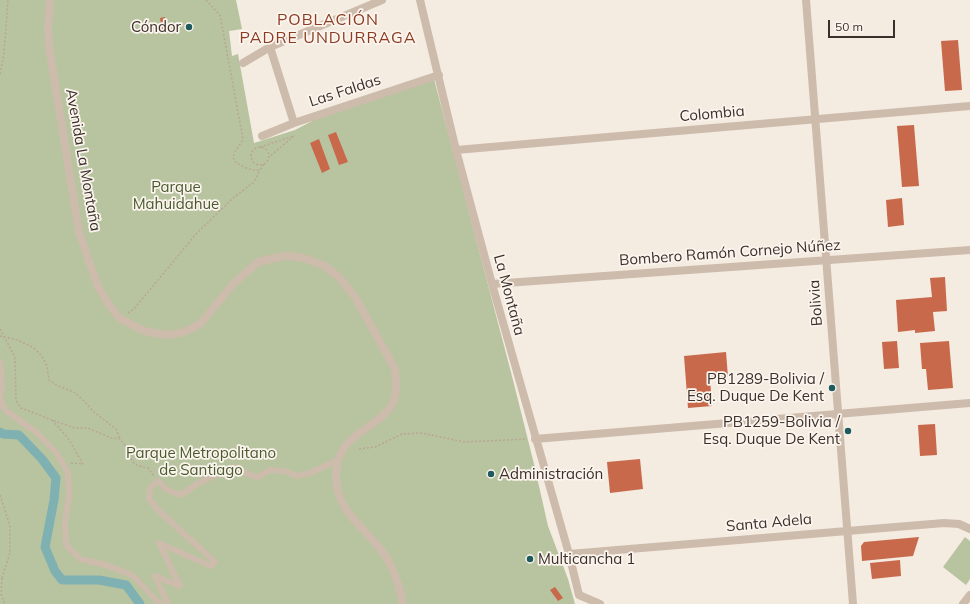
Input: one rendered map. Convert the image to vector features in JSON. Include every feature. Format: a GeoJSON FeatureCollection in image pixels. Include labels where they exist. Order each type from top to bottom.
{"type":"FeatureCollection","features":[{"type":"Feature","properties":{"kind":"street","name":"Avenida La Montaña"},"geometry":{"type":"LineString","coordinates":[[50,0],[48,26],[50,46],[78,224],[98,286],[119,318],[144,331],[166,335],[180,333],[191,329],[201,323],[233,284],[258,262],[284,256],[300,258],[323,265],[339,277],[355,297],[395,369],[397,383],[395,398],[387,411],[354,436],[346,444],[338,460],[336,490],[352,518],[370,537],[386,558],[398,584],[402,604]]}},
{"type":"Feature","properties":{"kind":"street"},"geometry":{"type":"LineString","coordinates":[[243,63],[270,48],[382,0]]}},
{"type":"Feature","properties":{"kind":"street","name":"La Montaña"},"geometry":{"type":"LineString","coordinates":[[420,0],[456,150],[535,439],[569,554],[579,595],[600,604]]}},
{"type":"Feature","properties":{"kind":"street","name":"Bolivia"},"geometry":{"type":"LineString","coordinates":[[806,0],[853,604]]}},
{"type":"Feature","properties":{"kind":"street"},"geometry":{"type":"LineString","coordinates":[[270,48],[294,123]]}},
{"type":"Feature","properties":{"kind":"street","name":"Las Faldas"},"geometry":{"type":"LineString","coordinates":[[262,136],[294,123],[439,75]]}},
{"type":"Feature","properties":{"kind":"street","name":"Colombia"},"geometry":{"type":"LineString","coordinates":[[456,150],[970,106]]}},
{"type":"Feature","properties":{"kind":"street","name":"Bombero Ramón Cornejo Núñez"},"geometry":{"type":"LineString","coordinates":[[492,284],[970,250]]}},
{"type":"Feature","properties":{"kind":"street"},"geometry":{"type":"LineString","coordinates":[[0,362],[2,386],[0,399],[5,410],[36,432],[55,451],[68,472],[69,496],[65,522],[66,545],[80,559],[106,565],[132,575],[160,604]]}},
{"type":"Feature","properties":{"kind":"street"},"geometry":{"type":"LineString","coordinates":[[535,439],[970,403]]}},
{"type":"Feature","properties":{"kind":"street"},"geometry":{"type":"LineString","coordinates":[[168,604],[155,576],[180,586],[159,543],[211,566],[215,562],[159,511],[149,499],[150,488],[158,481],[167,490],[181,495],[200,482],[234,468],[258,477],[270,470],[284,471],[297,476],[310,473],[338,460]]}},
{"type":"Feature","properties":{"kind":"street","name":"Santa Adela"},"geometry":{"type":"LineString","coordinates":[[569,554],[949,523],[959,524],[970,529]]}},
{"type":"Feature","properties":{"kind":"street"},"geometry":{"type":"LineString","coordinates":[[963,604],[970,595]]}},
{"type":"Feature","properties":{"kind":"path"},"geometry":{"type":"LineString","coordinates":[[0,74],[4,54],[8,0]]}},
{"type":"Feature","properties":{"kind":"path"},"geometry":{"type":"LineString","coordinates":[[206,0],[220,15],[243,139],[234,151],[234,161],[242,166],[260,170]]}},
{"type":"Feature","properties":{"kind":"path"},"geometry":{"type":"LineString","coordinates":[[128,313],[134,309],[196,234],[232,198],[254,182],[269,157],[294,136],[252,151],[252,160],[256,164],[264,164]]}},
{"type":"Feature","properties":{"kind":"path"},"geometry":{"type":"LineString","coordinates":[[260,147],[266,149],[269,157]]}},
{"type":"Feature","properties":{"kind":"path"},"geometry":{"type":"LineString","coordinates":[[0,329],[15,357],[16,401],[21,408],[75,428],[88,428],[111,438],[120,439]]}},
{"type":"Feature","properties":{"kind":"path"},"geometry":{"type":"LineString","coordinates":[[0,336],[16,340],[31,347],[42,357],[47,365],[49,380],[58,386],[74,392],[94,412],[116,429],[120,439],[127,448],[131,459],[138,466],[148,468],[158,481]]}},
{"type":"Feature","properties":{"kind":"path"},"geometry":{"type":"LineString","coordinates":[[52,420],[68,438],[83,464],[63,463]]}},
{"type":"Feature","properties":{"kind":"path"},"geometry":{"type":"LineString","coordinates":[[359,449],[375,446],[402,434],[422,433],[464,442],[535,439]]}},
{"type":"Feature","properties":{"kind":"path"},"geometry":{"type":"LineString","coordinates":[[0,494],[10,526],[10,553],[1,578],[0,594],[5,604]]}},
{"type":"Feature","properties":{"kind":"green space"},"geometry":{"type":"Polygon","coordinates":[[[0,0],[236,0],[242,29],[229,31],[232,56],[238,54],[254,143],[295,130],[316,119],[434,79],[513,380],[548,526],[568,579],[575,604],[0,604],[0,0]]]}},
{"type":"Feature","properties":{"kind":"green space"},"geometry":{"type":"Polygon","coordinates":[[[965,537],[970,541],[970,579],[966,585],[943,567],[965,537]]]}},
{"type":"Feature","properties":{"kind":"building"},"geometry":{"type":"Polygon","coordinates":[[[165,17],[168,31],[162,32],[160,18],[165,17]]]}},
{"type":"Feature","properties":{"kind":"building"},"geometry":{"type":"Polygon","coordinates":[[[958,40],[962,90],[945,91],[941,41],[958,40]]]}},
{"type":"Feature","properties":{"kind":"building"},"geometry":{"type":"Polygon","coordinates":[[[914,125],[919,186],[902,187],[897,126],[914,125]]]}},
{"type":"Feature","properties":{"kind":"building"},"geometry":{"type":"Polygon","coordinates":[[[336,132],[348,162],[339,165],[328,135],[336,132]]]}},
{"type":"Feature","properties":{"kind":"building"},"geometry":{"type":"Polygon","coordinates":[[[319,139],[330,169],[322,173],[310,143],[319,139]]]}},
{"type":"Feature","properties":{"kind":"building"},"geometry":{"type":"Polygon","coordinates":[[[902,198],[904,225],[888,227],[886,200],[902,198]]]}},
{"type":"Feature","properties":{"kind":"building"},"geometry":{"type":"Polygon","coordinates":[[[945,277],[947,311],[933,312],[935,331],[915,333],[915,330],[898,332],[896,300],[932,297],[930,278],[945,277]]]}},
{"type":"Feature","properties":{"kind":"building"},"geometry":{"type":"Polygon","coordinates":[[[897,341],[899,368],[884,369],[882,342],[897,341]]]}},
{"type":"Feature","properties":{"kind":"building"},"geometry":{"type":"Polygon","coordinates":[[[949,341],[953,388],[928,390],[926,369],[922,369],[920,343],[949,341]]]}},
{"type":"Feature","properties":{"kind":"building"},"geometry":{"type":"Polygon","coordinates":[[[726,352],[728,377],[710,379],[712,406],[688,408],[684,356],[726,352]]]}},
{"type":"Feature","properties":{"kind":"building"},"geometry":{"type":"Polygon","coordinates":[[[935,424],[937,455],[920,456],[918,425],[935,424]]]}},
{"type":"Feature","properties":{"kind":"building"},"geometry":{"type":"Polygon","coordinates":[[[640,459],[643,489],[610,493],[607,462],[640,459]]]}},
{"type":"Feature","properties":{"kind":"building"},"geometry":{"type":"Polygon","coordinates":[[[919,537],[913,556],[862,561],[861,546],[864,542],[919,537]]]}},
{"type":"Feature","properties":{"kind":"building"},"geometry":{"type":"Polygon","coordinates":[[[900,560],[901,576],[872,579],[870,563],[900,560]]]}},
{"type":"Feature","properties":{"kind":"building"},"geometry":{"type":"Polygon","coordinates":[[[555,587],[563,598],[558,601],[550,590],[555,587]]]}},
{"type":"Feature","properties":{"kind":"waterway"},"geometry":{"type":"LineString","coordinates":[[0,432],[3,434],[19,435],[42,459],[56,478],[54,500],[45,547],[55,571],[62,580],[99,580],[126,585],[140,604]]}},
{"type":"Feature","properties":{"kind":"place","name":"Cóndor"},"geometry":{"type":"Point","coordinates":[189,27]}},
{"type":"Feature","properties":{"kind":"place","name":"PB1289-Bolivia / Esq. Duque De Kent"},"geometry":{"type":"Point","coordinates":[832,388]}},
{"type":"Feature","properties":{"kind":"place","name":"PB1259-Bolivia / Esq. Duque De Kent"},"geometry":{"type":"Point","coordinates":[848,431]}},
{"type":"Feature","properties":{"kind":"place","name":"Administración"},"geometry":{"type":"Point","coordinates":[491,474]}},
{"type":"Feature","properties":{"kind":"place","name":"Multicancha 1"},"geometry":{"type":"Point","coordinates":[530,559]}},
{"type":"Feature","properties":{"kind":"district","name":"POBLACIÓN PADRE UNDURRAGA"},"geometry":{"type":"Point","coordinates":[328,29]}},
{"type":"Feature","properties":{"kind":"park label","name":"Parque Mahuidahue"},"geometry":{"type":"Point","coordinates":[176,196]}},
{"type":"Feature","properties":{"kind":"park label","name":"Parque Metropolitano de Santiago"},"geometry":{"type":"Point","coordinates":[201,462]}}]}
